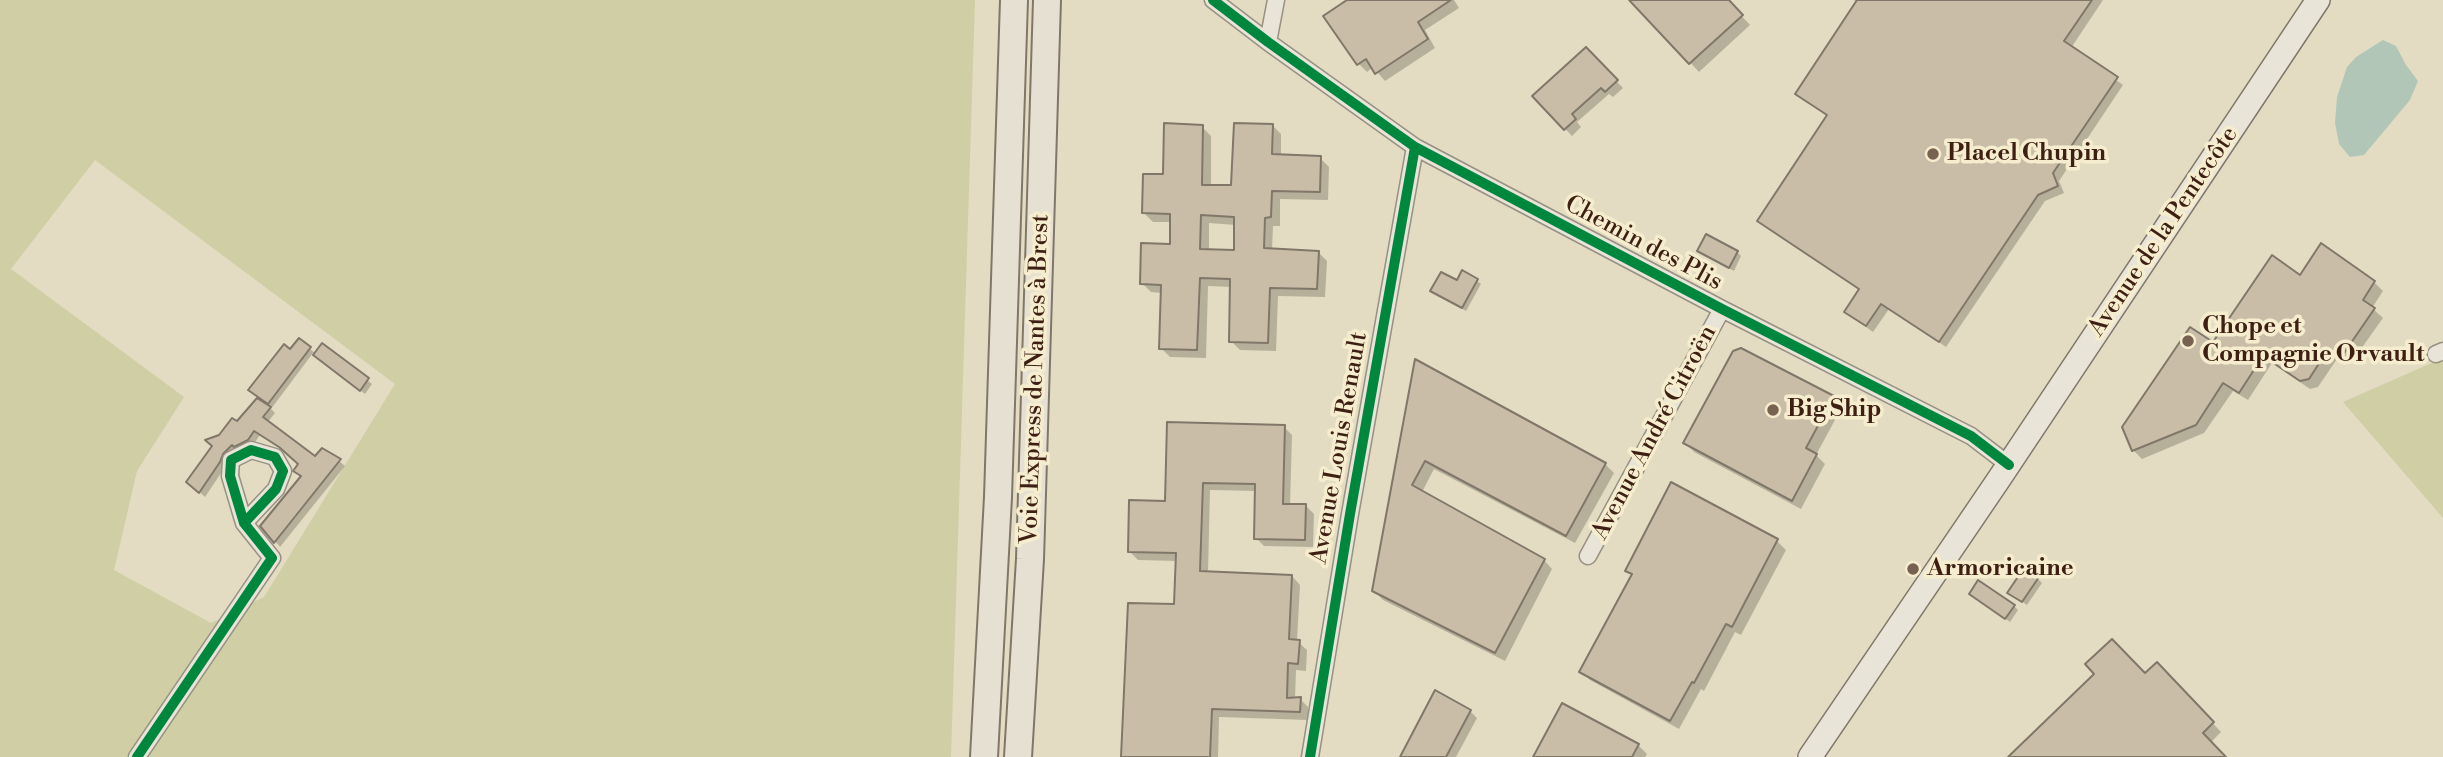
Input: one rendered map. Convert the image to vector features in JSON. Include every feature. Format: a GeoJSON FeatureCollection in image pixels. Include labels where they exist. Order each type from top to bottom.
{"type":"FeatureCollection","features":[{"type":"Feature","properties":{"kind":"highway","name":"Voie Express de Nantes à Brest"},"geometry":{"type":"LineString","coordinates":[[985,757],[998,497],[1014,0]]}},
{"type":"Feature","properties":{"kind":"highway","name":"Voie Express de Nantes à Brest"},"geometry":{"type":"LineString","coordinates":[[1018,757],[1030,559],[1047,0]]}},
{"type":"Feature","properties":{"kind":"main road","name":"Avenue de la Pentecôte"},"geometry":{"type":"LineString","coordinates":[[1810,757],[2009,465],[2318,0]]}},
{"type":"Feature","properties":{"kind":"street","name":"Chemin des Plis"},"geometry":{"type":"LineString","coordinates":[[1213,0],[1415,147],[1722,309],[1971,436],[2009,465]]}},
{"type":"Feature","properties":{"kind":"street"},"geometry":{"type":"LineString","coordinates":[[1268,42],[1276,0]]}},
{"type":"Feature","properties":{"kind":"street","name":"Avenue Louis Renault"},"geometry":{"type":"LineString","coordinates":[[1310,757],[1352,500],[1415,147]]}},
{"type":"Feature","properties":{"kind":"street","name":"Avenue André Citroën"},"geometry":{"type":"LineString","coordinates":[[1588,556],[1722,309]]}},
{"type":"Feature","properties":{"kind":"street"},"geometry":{"type":"LineString","coordinates":[[137,757],[272,558],[244,523]]}},
{"type":"Feature","properties":{"kind":"green space"},"geometry":{"type":"Polygon","coordinates":[[[0,0],[975,0],[951,757],[0,757],[0,0]],[[95,160],[11,269],[184,397],[137,471],[114,570],[211,623],[264,597],[395,384],[95,160]]]}},
{"type":"Feature","properties":{"kind":"green space"},"geometry":{"type":"Polygon","coordinates":[[[2443,358],[2443,518],[2343,402],[2443,358]]]}},
{"type":"Feature","properties":{"kind":"shaded area"},"geometry":{"type":"Polygon","coordinates":[[[2383,40],[2396,46],[2418,81],[2410,100],[2364,155],[2350,157],[2339,144],[2335,123],[2337,97],[2347,67],[2356,57],[2383,40]]]}},
{"type":"Feature","properties":{"kind":"building"},"geometry":{"type":"Polygon","coordinates":[[[1347,0],[1451,0],[1418,22],[1428,39],[1375,74],[1366,59],[1357,65],[1323,16],[1347,0]]]}},
{"type":"Feature","properties":{"kind":"building"},"geometry":{"type":"Polygon","coordinates":[[[1629,0],[1729,0],[1743,15],[1689,64],[1629,0]]]}},
{"type":"Feature","properties":{"kind":"building","name":"Placel Chupin"},"geometry":{"type":"Polygon","coordinates":[[[1857,0],[2092,0],[2064,41],[2118,77],[2053,173],[2058,186],[2038,195],[1939,342],[1881,304],[1866,326],[1844,312],[1859,289],[1757,221],[1827,115],[1795,94],[1857,0]]]}},
{"type":"Feature","properties":{"kind":"building"},"geometry":{"type":"Polygon","coordinates":[[[1586,47],[1618,80],[1605,92],[1601,88],[1572,114],[1576,119],[1564,130],[1532,96],[1586,47]]]}},
{"type":"Feature","properties":{"kind":"building"},"geometry":{"type":"Polygon","coordinates":[[[1164,123],[1203,125],[1202,185],[1231,185],[1234,123],[1273,124],[1272,154],[1321,156],[1320,192],[1272,191],[1271,217],[1265,218],[1264,248],[1319,251],[1317,289],[1270,288],[1268,343],[1229,342],[1230,279],[1200,278],[1197,350],[1159,349],[1161,285],[1140,284],[1141,243],[1170,244],[1170,214],[1142,213],[1143,174],[1163,174],[1164,123]],[[1201,215],[1200,249],[1234,250],[1234,217],[1201,215]]]}},
{"type":"Feature","properties":{"kind":"building"},"geometry":{"type":"Polygon","coordinates":[[[1706,234],[1738,251],[1729,268],[1697,251],[1706,234]]]}},
{"type":"Feature","properties":{"kind":"building"},"geometry":{"type":"Polygon","coordinates":[[[2321,243],[2375,281],[2363,300],[2375,308],[2342,356],[2329,348],[2309,379],[2300,381],[2263,356],[2239,393],[2223,383],[2196,425],[2132,451],[2122,427],[2190,327],[2213,342],[2272,255],[2300,275],[2321,243]]]}},
{"type":"Feature","properties":{"kind":"building"},"geometry":{"type":"Polygon","coordinates":[[[1462,270],[1478,279],[1462,308],[1430,291],[1441,272],[1457,280],[1462,270]]]}},
{"type":"Feature","properties":{"kind":"building"},"geometry":{"type":"Polygon","coordinates":[[[299,338],[311,347],[268,404],[248,390],[284,344],[290,349],[299,338]]]}},
{"type":"Feature","properties":{"kind":"building"},"geometry":{"type":"Polygon","coordinates":[[[322,343],[369,378],[360,391],[313,355],[322,343]]]}},
{"type":"Feature","properties":{"kind":"building"},"geometry":{"type":"Polygon","coordinates":[[[1741,348],[1834,396],[1806,448],[1817,454],[1792,501],[1683,443],[1733,351],[1741,348]]]}},
{"type":"Feature","properties":{"kind":"building"},"geometry":{"type":"Polygon","coordinates":[[[1415,359],[1606,463],[1566,536],[1425,461],[1412,485],[1545,559],[1495,653],[1372,591],[1415,359]]]}},
{"type":"Feature","properties":{"kind":"building"},"geometry":{"type":"Polygon","coordinates":[[[257,398],[271,407],[263,417],[315,456],[322,448],[341,459],[274,543],[260,526],[301,476],[293,471],[298,464],[279,447],[254,431],[248,440],[234,447],[232,445],[223,454],[199,493],[186,482],[212,446],[205,440],[219,435],[232,418],[237,421],[257,398]]]}},
{"type":"Feature","properties":{"kind":"building"},"geometry":{"type":"Polygon","coordinates":[[[1167,422],[1285,425],[1283,504],[1306,504],[1305,540],[1254,539],[1255,484],[1203,483],[1200,571],[1292,575],[1289,639],[1300,640],[1298,664],[1288,663],[1287,698],[1301,697],[1300,712],[1212,709],[1210,757],[1121,757],[1128,603],[1174,604],[1176,553],[1128,552],[1129,500],[1165,501],[1167,422]]]}},
{"type":"Feature","properties":{"kind":"building"},"geometry":{"type":"Polygon","coordinates":[[[1671,482],[1778,539],[1732,627],[1726,624],[1670,721],[1579,672],[1632,574],[1625,571],[1671,482]]]}},
{"type":"Feature","properties":{"kind":"building"},"geometry":{"type":"Polygon","coordinates":[[[2024,568],[2039,577],[2022,602],[2007,593],[2024,568]]]}},
{"type":"Feature","properties":{"kind":"building"},"geometry":{"type":"Polygon","coordinates":[[[1978,580],[2015,605],[2005,619],[1969,594],[1978,580]]]}},
{"type":"Feature","properties":{"kind":"building"},"geometry":{"type":"Polygon","coordinates":[[[2112,639],[2145,673],[2157,662],[2214,722],[2203,733],[2226,757],[2008,757],[2094,674],[2085,664],[2112,639]]]}},
{"type":"Feature","properties":{"kind":"building"},"geometry":{"type":"Polygon","coordinates":[[[1435,690],[1471,710],[1446,757],[1400,757],[1435,690]]]}},
{"type":"Feature","properties":{"kind":"building"},"geometry":{"type":"Polygon","coordinates":[[[1562,703],[1639,744],[1632,757],[1533,757],[1562,703]]]}},
{"type":"Feature","properties":{"kind":"cycle path"},"geometry":{"type":"LineString","coordinates":[[1213,0],[1415,147],[1722,309],[1971,436],[2009,465]]}},
{"type":"Feature","properties":{"kind":"cycle path"},"geometry":{"type":"LineString","coordinates":[[1310,757],[1415,147]]}},
{"type":"Feature","properties":{"kind":"cycle path"},"geometry":{"type":"LineString","coordinates":[[137,757],[272,558],[244,523],[230,476],[231,460],[251,450],[275,457],[283,471],[276,489],[244,523]]}},
{"type":"Feature","properties":{"kind":"place","name":"Placel Chupin"},"geometry":{"type":"Point","coordinates":[1933,154]}},
{"type":"Feature","properties":{"kind":"place","name":"Chope et Compagnie Orvault"},"geometry":{"type":"Point","coordinates":[2188,341]}},
{"type":"Feature","properties":{"kind":"place","name":"Big Ship"},"geometry":{"type":"Point","coordinates":[1773,410]}},
{"type":"Feature","properties":{"kind":"place","name":"Armoricaine"},"geometry":{"type":"Point","coordinates":[1913,569]}}]}
